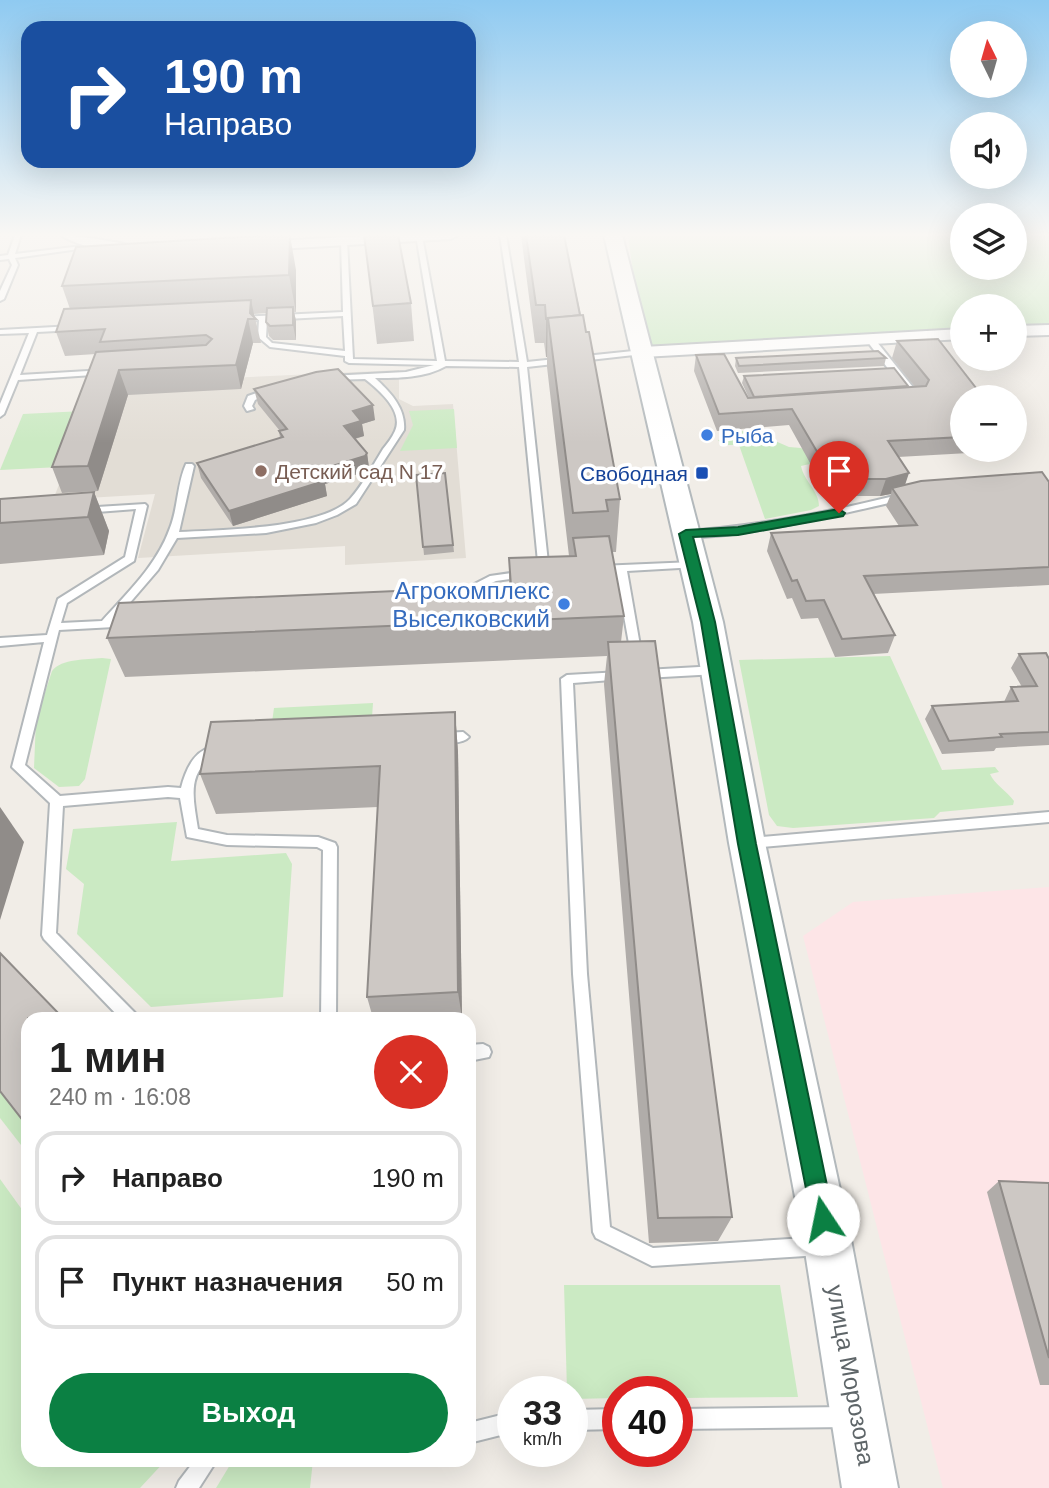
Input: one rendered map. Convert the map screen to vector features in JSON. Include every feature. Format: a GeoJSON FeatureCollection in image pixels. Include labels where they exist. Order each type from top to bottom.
{"type":"FeatureCollection","features":[{"type":"Feature","properties":{"kind":"street","name":"улица Морозова"},"geometry":{"type":"LineString","coordinates":[[631,304],[717,670],[747,844],[828,1245],[870,1488]]}},
{"type":"Feature","properties":{"kind":"street"},"geometry":{"type":"LineString","coordinates":[[1027,331],[1049,330]]}},
{"type":"Feature","properties":{"kind":"street"},"geometry":{"type":"LineString","coordinates":[[643,352],[720,352],[950,335]]}},
{"type":"Feature","properties":{"kind":"lane"},"geometry":{"type":"LineString","coordinates":[[346,304],[349,361],[523,365],[643,352]]}},
{"type":"Feature","properties":{"kind":"lane"},"geometry":{"type":"LineString","coordinates":[[431,304],[442,365]]}},
{"type":"Feature","properties":{"kind":"lane"},"geometry":{"type":"LineString","coordinates":[[514,304],[523,365],[544,572]]}},
{"type":"Feature","properties":{"kind":"lane"},"geometry":{"type":"LineString","coordinates":[[222,320],[346,314]]}},
{"type":"Feature","properties":{"kind":"lane"},"geometry":{"type":"LineString","coordinates":[[262,318],[262,337],[270,345],[348,354]]}},
{"type":"Feature","properties":{"kind":"lane"},"geometry":{"type":"LineString","coordinates":[[0,332],[88,327]]}},
{"type":"Feature","properties":{"kind":"lane"},"geometry":{"type":"LineString","coordinates":[[0,414],[34,330]]}},
{"type":"Feature","properties":{"kind":"lane"},"geometry":{"type":"LineString","coordinates":[[870,339],[918,398],[904,399]]}},
{"type":"Feature","properties":{"kind":"lane"},"geometry":{"type":"LineString","coordinates":[[317,379],[429,372],[442,365]]}},
{"type":"Feature","properties":{"kind":"lane"},"geometry":{"type":"LineString","coordinates":[[882,371],[896,370]]}},
{"type":"Feature","properties":{"kind":"lane"},"geometry":{"type":"LineString","coordinates":[[15,378],[116,371]]}},
{"type":"Feature","properties":{"kind":"lane"},"geometry":{"type":"LineString","coordinates":[[172,535],[280,527],[343,509],[353,502],[400,430],[402,421],[398,410],[368,376]]}},
{"type":"Feature","properties":{"kind":"lane"},"geometry":{"type":"LineString","coordinates":[[250,409],[248,406],[251,398],[278,389]]}},
{"type":"Feature","properties":{"kind":"lane"},"geometry":{"type":"LineString","coordinates":[[104,624],[158,563],[172,535],[189,466]]}},
{"type":"Feature","properties":{"kind":"lane"},"geometry":{"type":"LineString","coordinates":[[686,534],[738,531],[839,513],[917,493]]}},
{"type":"Feature","properties":{"kind":"lane"},"geometry":{"type":"LineString","coordinates":[[77,510],[142,506],[130,559],[62,601],[18,768],[57,801],[169,792],[186,794]]}},
{"type":"Feature","properties":{"kind":"lane"},"geometry":{"type":"LineString","coordinates":[[582,570],[693,565]]}},
{"type":"Feature","properties":{"kind":"lane"},"geometry":{"type":"LineString","coordinates":[[621,568],[639,674]]}},
{"type":"Feature","properties":{"kind":"lane"},"geometry":{"type":"LineString","coordinates":[[452,598],[494,578],[556,571]]}},
{"type":"Feature","properties":{"kind":"lane"},"geometry":{"type":"LineString","coordinates":[[0,642],[104,624],[144,622]]}},
{"type":"Feature","properties":{"kind":"lane"},"geometry":{"type":"LineString","coordinates":[[717,670],[568,679],[580,974],[602,1232],[652,1257],[828,1245]]}},
{"type":"Feature","properties":{"kind":"lane"},"geometry":{"type":"LineString","coordinates":[[424,739],[463,737]]}},
{"type":"Feature","properties":{"kind":"lane"},"geometry":{"type":"LineString","coordinates":[[233,750],[219,750],[197,760],[186,794],[192,833],[226,840],[318,842],[330,847],[328,1012]]}},
{"type":"Feature","properties":{"kind":"lane"},"geometry":{"type":"LineString","coordinates":[[57,801],[49,935],[124,1012]]}},
{"type":"Feature","properties":{"kind":"lane"},"geometry":{"type":"LineString","coordinates":[[747,844],[1049,817]]}},
{"type":"Feature","properties":{"kind":"lane"},"geometry":{"type":"LineString","coordinates":[[693,1419],[859,1417]]}},
{"type":"Feature","properties":{"kind":"lane"},"geometry":{"type":"LineString","coordinates":[[476,1431],[497,1426]]}},
{"type":"Feature","properties":{"kind":"lane"},"geometry":{"type":"LineString","coordinates":[[186,1488],[202,1467]]}},
{"type":"Feature","properties":{"kind":"shaded area","name":"Детский сад N 17"},"geometry":{"type":"Polygon","coordinates":[[[399,370],[399,399],[413,406],[453,404],[466,558],[345,565],[345,546],[138,558],[155,494],[53,500],[98,384],[399,370]]]}},
{"type":"Feature","properties":{"kind":"shaded area"},"geometry":{"type":"Polygon","coordinates":[[[1049,887],[1049,1488],[943,1488],[803,936],[853,902],[1049,887]]]}},
{"type":"Feature","properties":{"kind":"green space"},"geometry":{"type":"Polygon","coordinates":[[[637,304],[950,304],[950,336],[643,352],[637,304]]]}},
{"type":"Feature","properties":{"kind":"green space"},"geometry":{"type":"Polygon","coordinates":[[[1027,304],[1049,304],[1049,330],[1027,331],[1027,304]]]}},
{"type":"Feature","properties":{"kind":"green space"},"geometry":{"type":"Polygon","coordinates":[[[454,409],[457,448],[400,451],[413,425],[409,411],[454,409]]]}},
{"type":"Feature","properties":{"kind":"green space"},"geometry":{"type":"Polygon","coordinates":[[[83,411],[60,467],[0,470],[23,414],[83,411]]]}},
{"type":"Feature","properties":{"kind":"green space"},"geometry":{"type":"Polygon","coordinates":[[[743,431],[789,447],[801,448],[823,461],[801,466],[817,496],[819,506],[765,519],[739,445],[722,445],[718,440],[723,439],[720,433],[743,431]]]}},
{"type":"Feature","properties":{"kind":"green space"},"geometry":{"type":"Polygon","coordinates":[[[890,656],[942,770],[995,767],[999,772],[990,774],[1014,801],[1013,805],[940,812],[934,818],[793,828],[777,826],[769,815],[739,660],[890,656]]]}},
{"type":"Feature","properties":{"kind":"green space"},"geometry":{"type":"Polygon","coordinates":[[[111,659],[85,779],[79,786],[59,787],[34,768],[36,720],[52,671],[68,662],[111,659]]]}},
{"type":"Feature","properties":{"kind":"green space"},"geometry":{"type":"Polygon","coordinates":[[[373,703],[371,732],[270,736],[274,708],[373,703]]]}},
{"type":"Feature","properties":{"kind":"green space"},"geometry":{"type":"Polygon","coordinates":[[[177,822],[171,861],[286,853],[292,864],[283,997],[151,1007],[77,934],[84,884],[66,869],[73,829],[177,822]]]}},
{"type":"Feature","properties":{"kind":"green space"},"geometry":{"type":"Polygon","coordinates":[[[0,1078],[21,1104],[21,1145],[0,1118],[0,1078]]]}},
{"type":"Feature","properties":{"kind":"green space"},"geometry":{"type":"Polygon","coordinates":[[[0,1179],[21,1208],[21,1467],[160,1467],[140,1488],[0,1488],[0,1179]]]}},
{"type":"Feature","properties":{"kind":"green space"},"geometry":{"type":"Polygon","coordinates":[[[564,1285],[780,1285],[798,1397],[693,1398],[693,1376],[602,1376],[602,1398],[588,1399],[588,1376],[567,1376],[564,1285]]]}},
{"type":"Feature","properties":{"kind":"green space"},"geometry":{"type":"Polygon","coordinates":[[[229,1467],[312,1467],[310,1488],[216,1488],[229,1467]]]}},
{"type":"Feature","properties":{"kind":"building"},"geometry":{"type":"Polygon","coordinates":[[[159,304],[251,304],[250,313],[256,319],[248,319],[236,365],[119,370],[88,466],[52,467],[96,352],[206,345],[212,339],[206,335],[100,342],[105,329],[56,332],[64,309],[159,304]]]}},
{"type":"Feature","properties":{"kind":"building"},"geometry":{"type":"Polygon","coordinates":[[[578,304],[580,315],[546,319],[545,305],[536,305],[578,304]]]}},
{"type":"Feature","properties":{"kind":"building"},"geometry":{"type":"Polygon","coordinates":[[[293,307],[293,325],[270,326],[266,322],[267,308],[293,307]]]}},
{"type":"Feature","properties":{"kind":"building"},"geometry":{"type":"Polygon","coordinates":[[[583,315],[586,332],[589,332],[620,499],[606,500],[608,511],[573,513],[548,318],[583,315]]]}},
{"type":"Feature","properties":{"kind":"building"},"geometry":{"type":"Polygon","coordinates":[[[938,339],[950,354],[950,371],[963,371],[974,385],[950,385],[950,438],[888,441],[909,473],[886,479],[857,479],[852,471],[829,472],[792,409],[719,414],[696,355],[724,354],[748,398],[926,386],[929,380],[897,341],[938,339]]]}},
{"type":"Feature","properties":{"kind":"building"},"geometry":{"type":"Polygon","coordinates":[[[878,351],[886,358],[739,366],[736,358],[878,351]]]}},
{"type":"Feature","properties":{"kind":"building"},"geometry":{"type":"Polygon","coordinates":[[[894,368],[908,386],[754,397],[744,376],[894,368]]]}},
{"type":"Feature","properties":{"kind":"building"},"geometry":{"type":"Polygon","coordinates":[[[338,369],[373,405],[353,411],[361,421],[344,426],[367,453],[365,456],[316,471],[324,481],[229,511],[197,463],[283,437],[279,431],[287,429],[254,389],[316,372],[338,369]]]}},
{"type":"Feature","properties":{"kind":"building"},"geometry":{"type":"Polygon","coordinates":[[[1042,472],[1049,482],[1049,567],[864,576],[895,635],[842,639],[824,600],[806,601],[797,580],[792,581],[771,533],[917,525],[892,488],[921,481],[1042,472]]]}},
{"type":"Feature","properties":{"kind":"building"},"geometry":{"type":"Polygon","coordinates":[[[445,473],[453,545],[423,547],[416,475],[445,473]]]}},
{"type":"Feature","properties":{"kind":"building"},"geometry":{"type":"Polygon","coordinates":[[[94,492],[88,517],[0,523],[0,499],[94,492]]]}},
{"type":"Feature","properties":{"kind":"building"},"geometry":{"type":"Polygon","coordinates":[[[609,536],[624,616],[107,638],[119,603],[511,586],[509,558],[576,556],[573,538],[609,536]]]}},
{"type":"Feature","properties":{"kind":"building"},"geometry":{"type":"Polygon","coordinates":[[[655,641],[732,1217],[658,1218],[608,642],[655,641]]]}},
{"type":"Feature","properties":{"kind":"building"},"geometry":{"type":"Polygon","coordinates":[[[1046,653],[1049,659],[1049,732],[1000,734],[1002,737],[949,741],[932,706],[1018,701],[1011,687],[1037,686],[1019,654],[1046,653]]]}},
{"type":"Feature","properties":{"kind":"building"},"geometry":{"type":"Polygon","coordinates":[[[455,712],[458,992],[367,997],[380,766],[200,774],[211,722],[455,712]]]}},
{"type":"Feature","properties":{"kind":"building"},"geometry":{"type":"Polygon","coordinates":[[[0,953],[57,1012],[21,1012],[21,1118],[0,1091],[0,953]]]}},
{"type":"Feature","properties":{"kind":"building"},"geometry":{"type":"Polygon","coordinates":[[[999,1181],[1049,1183],[1049,1358],[999,1181]]]}},
{"type":"Feature","properties":{"kind":"place","name":"Рыба"},"geometry":{"type":"Point","coordinates":[707,435]}},
{"type":"Feature","properties":{"kind":"place","name":"Детский сад N 17"},"geometry":{"type":"Point","coordinates":[261,471]}},
{"type":"Feature","properties":{"kind":"place","name":"Свободная"},"geometry":{"type":"Point","coordinates":[702,473]}},
{"type":"Feature","properties":{"kind":"place","name":"Агрокомплекс Выселковский"},"geometry":{"type":"Point","coordinates":[564,604]}},
{"type":"Feature","properties":{"kind":"route"},"geometry":{"type":"LineString","coordinates":[[823,1219],[747,844],[708,622],[686,534],[738,531],[839,513]]}}]}
